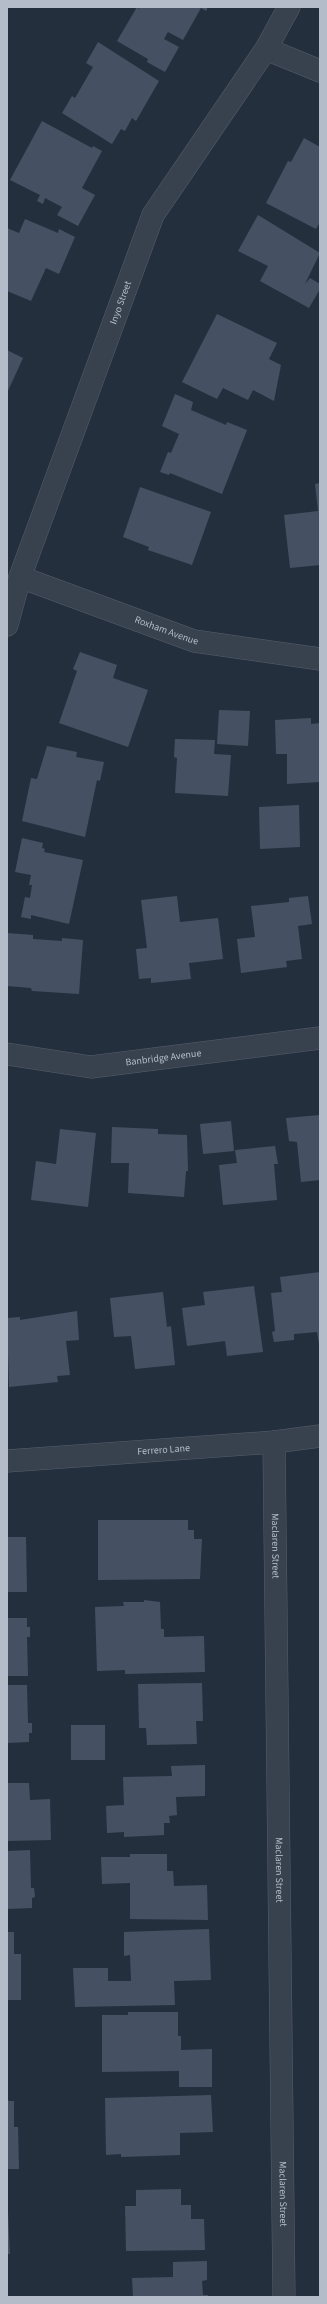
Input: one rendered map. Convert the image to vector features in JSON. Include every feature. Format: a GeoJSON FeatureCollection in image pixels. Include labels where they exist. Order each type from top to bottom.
{"type":"FeatureCollection","features":[{"type":"Feature","properties":{"kind":"street","name":"Inyo Street"},"geometry":{"type":"LineString","coordinates":[[7,625],[20,577],[154,214],[266,49],[289,7]]}},
{"type":"Feature","properties":{"kind":"street"},"geometry":{"type":"LineString","coordinates":[[266,49],[320,71]]}},
{"type":"Feature","properties":{"kind":"street","name":"Roxham Avenue"},"geometry":{"type":"LineString","coordinates":[[20,577],[194,641],[320,659]]}},
{"type":"Feature","properties":{"kind":"street","name":"Banbridge Avenue"},"geometry":{"type":"LineString","coordinates":[[7,1054],[92,1068],[320,1038]]}},
{"type":"Feature","properties":{"kind":"street","name":"Ferrero Lane"},"geometry":{"type":"LineString","coordinates":[[7,1461],[274,1442],[320,1436]]}},
{"type":"Feature","properties":{"kind":"street","name":"Maclaren Street"},"geometry":{"type":"LineString","coordinates":[[274,1442],[284,2297]]}},
{"type":"Feature","properties":{"kind":"building"},"geometry":{"type":"Polygon","coordinates":[[[137,7],[139,9],[140,7],[208,7],[206,11],[201,8],[183,40],[168,32],[164,39],[179,47],[165,72],[147,62],[148,59],[117,41],[137,7]]]}},
{"type":"Feature","properties":{"kind":"building"},"geometry":{"type":"Polygon","coordinates":[[[98,42],[159,81],[136,121],[132,118],[125,131],[121,129],[112,144],[62,113],[72,96],[75,98],[93,67],[86,63],[98,42]]]}},
{"type":"Feature","properties":{"kind":"building"},"geometry":{"type":"Polygon","coordinates":[[[42,121],[92,148],[93,146],[102,151],[82,188],[95,195],[78,226],[57,215],[62,207],[45,198],[43,204],[37,201],[40,195],[10,180],[42,121]]]}},
{"type":"Feature","properties":{"kind":"building"},"geometry":{"type":"Polygon","coordinates":[[[304,138],[320,147],[320,222],[316,229],[266,203],[288,161],[291,162],[304,138]]]}},
{"type":"Feature","properties":{"kind":"building"},"geometry":{"type":"Polygon","coordinates":[[[258,215],[320,253],[305,284],[310,278],[320,284],[320,289],[309,308],[260,281],[268,266],[238,251],[258,215]]]}},
{"type":"Feature","properties":{"kind":"building"},"geometry":{"type":"Polygon","coordinates":[[[25,219],[58,233],[59,229],[75,237],[59,274],[46,268],[31,301],[7,291],[7,228],[19,233],[25,219]]]}},
{"type":"Feature","properties":{"kind":"building"},"geometry":{"type":"Polygon","coordinates":[[[217,314],[277,343],[269,359],[281,365],[274,401],[253,390],[248,400],[223,388],[217,399],[182,382],[217,314]]]}},
{"type":"Feature","properties":{"kind":"building"},"geometry":{"type":"Polygon","coordinates":[[[7,350],[23,358],[7,393],[7,350]]]}},
{"type":"Feature","properties":{"kind":"building"},"geometry":{"type":"Polygon","coordinates":[[[175,394],[193,402],[191,410],[226,425],[227,422],[247,430],[222,494],[170,473],[169,475],[160,472],[168,452],[171,453],[179,434],[162,426],[175,394]]]}},
{"type":"Feature","properties":{"kind":"building"},"geometry":{"type":"Polygon","coordinates":[[[320,483],[320,565],[290,568],[284,515],[318,511],[315,484],[320,483]]]}},
{"type":"Feature","properties":{"kind":"building"},"geometry":{"type":"Polygon","coordinates":[[[140,487],[211,512],[192,565],[148,550],[149,547],[123,537],[140,487]]]}},
{"type":"Feature","properties":{"kind":"building"},"geometry":{"type":"Polygon","coordinates":[[[80,652],[117,665],[113,678],[148,690],[128,747],[59,723],[77,671],[73,669],[80,652]]]}},
{"type":"Feature","properties":{"kind":"building"},"geometry":{"type":"Polygon","coordinates":[[[219,710],[250,711],[248,746],[217,744],[219,710]]]}},
{"type":"Feature","properties":{"kind":"building"},"geometry":{"type":"Polygon","coordinates":[[[311,718],[311,724],[320,723],[320,782],[287,784],[287,754],[276,754],[275,720],[311,718]]]}},
{"type":"Feature","properties":{"kind":"building"},"geometry":{"type":"Polygon","coordinates":[[[175,739],[215,740],[214,754],[231,755],[228,796],[175,793],[177,758],[174,757],[175,739]]]}},
{"type":"Feature","properties":{"kind":"building"},"geometry":{"type":"Polygon","coordinates":[[[47,746],[77,752],[76,757],[104,762],[100,781],[97,780],[85,837],[22,821],[31,778],[37,779],[47,746]]]}},
{"type":"Feature","properties":{"kind":"building"},"geometry":{"type":"Polygon","coordinates":[[[299,805],[300,847],[260,849],[259,807],[299,805]]]}},
{"type":"Feature","properties":{"kind":"building"},"geometry":{"type":"Polygon","coordinates":[[[22,838],[43,843],[42,848],[45,849],[44,852],[83,860],[69,924],[31,915],[31,919],[21,917],[25,897],[30,898],[32,885],[29,885],[31,875],[15,872],[22,838]]]}},
{"type":"Feature","properties":{"kind":"building"},"geometry":{"type":"Polygon","coordinates":[[[177,896],[180,922],[218,918],[223,959],[189,963],[191,979],[151,983],[151,978],[139,979],[136,949],[147,948],[141,900],[177,896]]]}},
{"type":"Feature","properties":{"kind":"building"},"geometry":{"type":"Polygon","coordinates":[[[308,896],[312,924],[298,926],[302,959],[286,961],[287,967],[241,973],[237,939],[255,937],[251,906],[289,902],[289,898],[308,896]]]}},
{"type":"Feature","properties":{"kind":"building"},"geometry":{"type":"Polygon","coordinates":[[[7,933],[33,935],[33,939],[62,941],[62,938],[83,940],[79,994],[32,991],[31,988],[7,986],[7,933]]]}},
{"type":"Feature","properties":{"kind":"building"},"geometry":{"type":"Polygon","coordinates":[[[320,1115],[320,1180],[301,1182],[297,1142],[289,1141],[286,1118],[320,1115]]]}},
{"type":"Feature","properties":{"kind":"building"},"geometry":{"type":"Polygon","coordinates":[[[231,1121],[234,1151],[203,1154],[200,1124],[231,1121]]]}},
{"type":"Feature","properties":{"kind":"building"},"geometry":{"type":"Polygon","coordinates":[[[112,1127],[158,1129],[158,1134],[187,1135],[188,1171],[186,1171],[184,1197],[128,1193],[129,1163],[111,1163],[112,1127]]]}},
{"type":"Feature","properties":{"kind":"building"},"geometry":{"type":"Polygon","coordinates":[[[60,1129],[96,1133],[88,1207],[31,1200],[36,1161],[56,1164],[60,1129]]]}},
{"type":"Feature","properties":{"kind":"building"},"geometry":{"type":"Polygon","coordinates":[[[275,1146],[278,1164],[274,1164],[277,1200],[223,1205],[219,1165],[237,1163],[235,1150],[275,1146]]]}},
{"type":"Feature","properties":{"kind":"building"},"geometry":{"type":"Polygon","coordinates":[[[320,1272],[320,1350],[317,1332],[294,1334],[294,1340],[274,1342],[272,1332],[275,1331],[271,1293],[282,1292],[280,1277],[320,1272]]]}},
{"type":"Feature","properties":{"kind":"building"},"geometry":{"type":"Polygon","coordinates":[[[254,1286],[263,1352],[227,1356],[225,1341],[187,1346],[182,1308],[205,1305],[203,1292],[254,1286]]]}},
{"type":"Feature","properties":{"kind":"building"},"geometry":{"type":"Polygon","coordinates":[[[163,1292],[167,1327],[171,1326],[175,1365],[135,1369],[131,1336],[114,1337],[110,1298],[163,1292]]]}},
{"type":"Feature","properties":{"kind":"building"},"geometry":{"type":"Polygon","coordinates":[[[77,1311],[79,1340],[66,1341],[70,1375],[57,1376],[58,1382],[9,1387],[7,1318],[20,1317],[20,1320],[77,1311]]]}},
{"type":"Feature","properties":{"kind":"building"},"geometry":{"type":"Polygon","coordinates":[[[98,1520],[188,1520],[188,1530],[194,1530],[194,1539],[202,1539],[200,1579],[98,1580],[98,1520]]]}},
{"type":"Feature","properties":{"kind":"building"},"geometry":{"type":"Polygon","coordinates":[[[7,1537],[26,1537],[27,1592],[7,1592],[7,1537]]]}},
{"type":"Feature","properties":{"kind":"building"},"geometry":{"type":"Polygon","coordinates":[[[144,1600],[160,1602],[161,1629],[164,1629],[164,1637],[204,1636],[205,1672],[125,1674],[125,1670],[97,1671],[95,1607],[124,1606],[123,1602],[144,1602],[144,1600]]]}},
{"type":"Feature","properties":{"kind":"building"},"geometry":{"type":"Polygon","coordinates":[[[7,1618],[27,1618],[27,1627],[30,1627],[30,1637],[27,1637],[28,1676],[7,1676],[7,1618]]]}},
{"type":"Feature","properties":{"kind":"building"},"geometry":{"type":"Polygon","coordinates":[[[202,1683],[203,1721],[196,1721],[197,1744],[147,1745],[146,1728],[139,1728],[138,1684],[202,1683]]]}},
{"type":"Feature","properties":{"kind":"building"},"geometry":{"type":"Polygon","coordinates":[[[7,1685],[27,1685],[28,1723],[32,1723],[32,1733],[29,1733],[29,1742],[7,1743],[7,1685]]]}},
{"type":"Feature","properties":{"kind":"building"},"geometry":{"type":"Polygon","coordinates":[[[71,1725],[105,1725],[105,1760],[71,1760],[71,1725]]]}},
{"type":"Feature","properties":{"kind":"building"},"geometry":{"type":"Polygon","coordinates":[[[205,1765],[205,1796],[176,1797],[177,1815],[169,1816],[170,1823],[164,1823],[164,1835],[124,1837],[124,1832],[107,1833],[106,1806],[124,1805],[123,1777],[172,1776],[171,1766],[205,1765]]]}},
{"type":"Feature","properties":{"kind":"building"},"geometry":{"type":"Polygon","coordinates":[[[7,1783],[29,1783],[30,1800],[50,1799],[51,1840],[7,1841],[7,1783]]]}},
{"type":"Feature","properties":{"kind":"building"},"geometry":{"type":"Polygon","coordinates":[[[30,1850],[31,1888],[34,1888],[35,1897],[32,1898],[32,1908],[7,1909],[7,1851],[30,1850]]]}},
{"type":"Feature","properties":{"kind":"building"},"geometry":{"type":"Polygon","coordinates":[[[130,1854],[167,1854],[167,1871],[173,1871],[174,1886],[207,1885],[208,1920],[130,1919],[130,1883],[102,1884],[101,1857],[130,1857],[130,1854]]]}},
{"type":"Feature","properties":{"kind":"building"},"geometry":{"type":"Polygon","coordinates":[[[209,1929],[211,1980],[174,1981],[175,2005],[75,2007],[73,1968],[108,1968],[108,1981],[131,1981],[130,1955],[124,1956],[124,1932],[209,1929]]]}},
{"type":"Feature","properties":{"kind":"building"},"geometry":{"type":"Polygon","coordinates":[[[7,1932],[14,1932],[14,1954],[21,1954],[21,2000],[7,2000],[7,1932]]]}},
{"type":"Feature","properties":{"kind":"building"},"geometry":{"type":"Polygon","coordinates":[[[128,2012],[178,2012],[178,2036],[181,2036],[181,2050],[212,2049],[212,2087],[179,2087],[179,2071],[102,2072],[102,2015],[128,2015],[128,2012]]]}},
{"type":"Feature","properties":{"kind":"building"},"geometry":{"type":"Polygon","coordinates":[[[211,2095],[213,2132],[180,2133],[180,2155],[121,2157],[121,2154],[106,2155],[105,2098],[211,2095]]]}},
{"type":"Feature","properties":{"kind":"building"},"geometry":{"type":"Polygon","coordinates":[[[7,2099],[9,2101],[14,2101],[14,2127],[18,2127],[19,2169],[7,2169],[7,2099]]]}},
{"type":"Feature","properties":{"kind":"building"},"geometry":{"type":"Polygon","coordinates":[[[181,2189],[181,2205],[191,2205],[191,2219],[204,2219],[205,2250],[126,2251],[125,2206],[136,2206],[136,2190],[181,2189]]]}},
{"type":"Feature","properties":{"kind":"building"},"geometry":{"type":"Polygon","coordinates":[[[7,2190],[10,2254],[7,2254],[7,2190]]]}},
{"type":"Feature","properties":{"kind":"building"},"geometry":{"type":"Polygon","coordinates":[[[207,2261],[207,2280],[202,2281],[203,2295],[208,2295],[208,2297],[133,2297],[132,2278],[173,2277],[173,2262],[207,2261]]]}}]}
